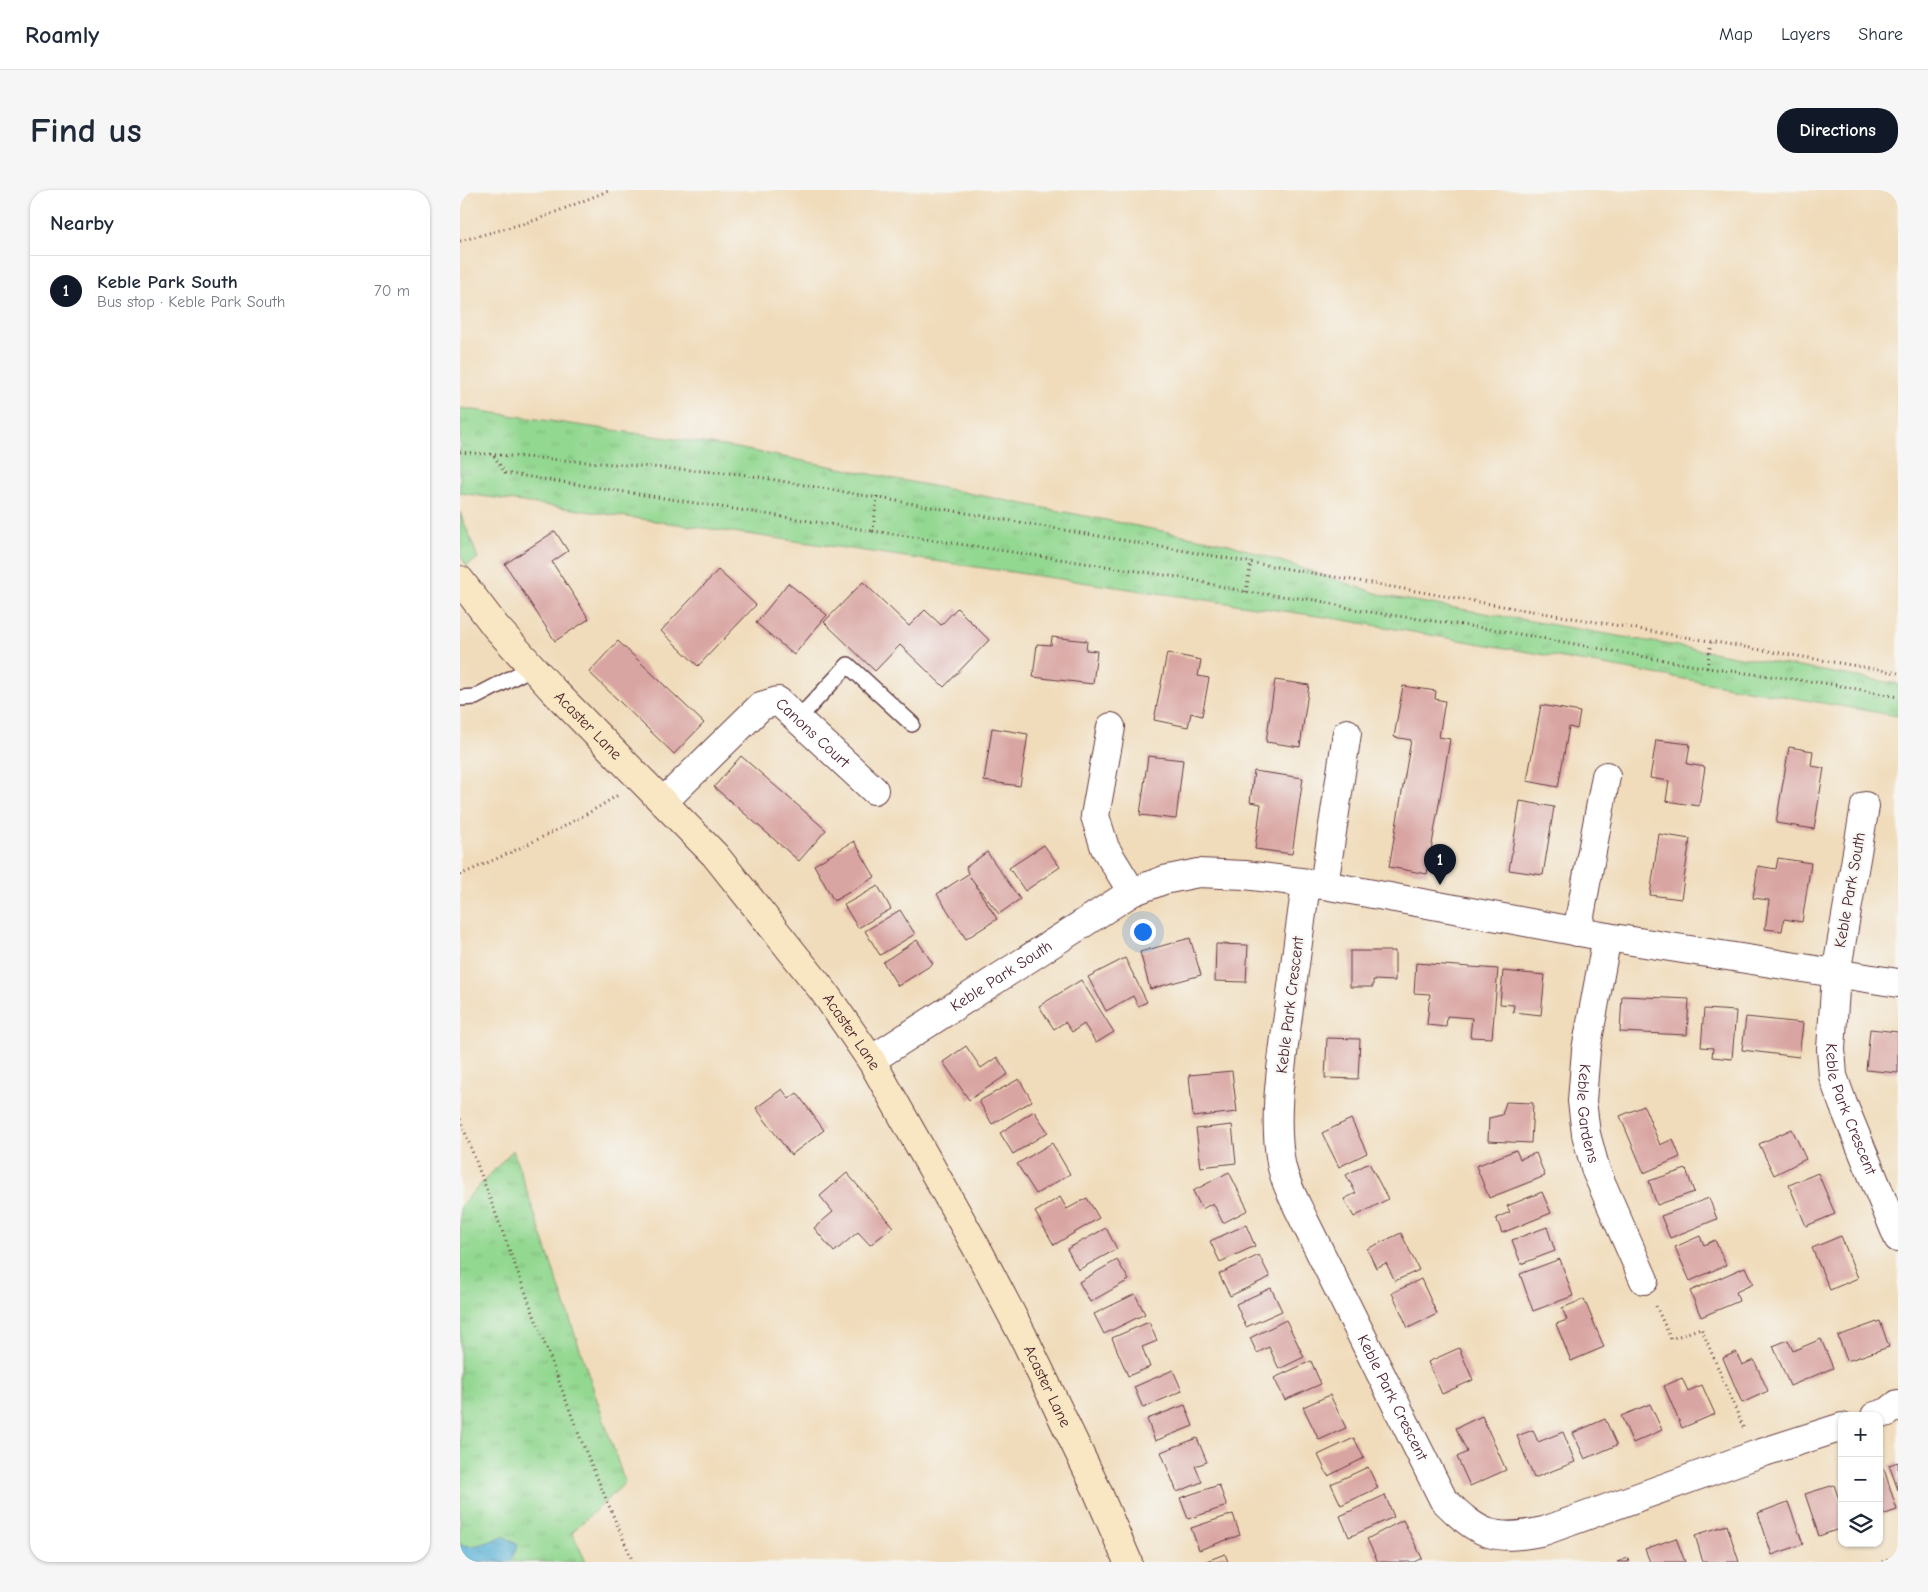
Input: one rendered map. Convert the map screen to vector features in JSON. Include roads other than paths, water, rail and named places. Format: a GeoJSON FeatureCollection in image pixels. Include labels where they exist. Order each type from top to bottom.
{"type":"FeatureCollection","features":[{"type":"Feature","properties":{"kind":"street","name":"Acaster Lane"},"geometry":{"type":"LineString","coordinates":[[460,580],[496,627],[533,667],[715,855],[760,909],[824,992],[872,1060],[979,1252],[1026,1342],[1096,1488],[1128,1562]]}},
{"type":"Feature","properties":{"kind":"street","name":"Canons Court"},"geometry":{"type":"LineString","coordinates":[[663,802],[760,706],[778,700],[874,790]]}},
{"type":"Feature","properties":{"kind":"street"},"geometry":{"type":"LineString","coordinates":[[1111,727],[1095,816],[1105,848],[1132,892]]}},
{"type":"Feature","properties":{"kind":"street"},"geometry":{"type":"LineString","coordinates":[[1315,884],[1347,733]]}},
{"type":"Feature","properties":{"kind":"street"},"geometry":{"type":"LineString","coordinates":[[1578,932],[1606,776]]}},
{"type":"Feature","properties":{"kind":"street","name":"Keble Park South"},"geometry":{"type":"LineString","coordinates":[[1836,974],[1865,806]]}},
{"type":"Feature","properties":{"kind":"street","name":"Keble Park South"},"geometry":{"type":"LineString","coordinates":[[872,1060],[1132,892],[1164,880],[1198,873],[1245,875],[1315,884],[1607,937],[1898,983]]}},
{"type":"Feature","properties":{"kind":"street","name":"Keble Park Crescent"},"geometry":{"type":"LineString","coordinates":[[1315,884],[1283,1051],[1278,1143],[1282,1165],[1288,1187],[1443,1499],[1464,1520],[1484,1533],[1518,1536],[1544,1531],[1838,1428]]}},
{"type":"Feature","properties":{"kind":"street","name":"Keble Gardens"},"geometry":{"type":"LineString","coordinates":[[1607,937],[1586,1050],[1582,1101],[1586,1134],[1596,1171],[1644,1280]]}},
{"type":"Feature","properties":{"kind":"street","name":"Keble Park Crescent"},"geometry":{"type":"LineString","coordinates":[[1836,974],[1831,1048],[1834,1076],[1843,1104],[1898,1238]]}},
{"type":"Feature","properties":{"kind":"street"},"geometry":{"type":"LineString","coordinates":[[1883,1414],[1898,1404]]}},
{"type":"Feature","properties":{"kind":"lane"},"geometry":{"type":"LineString","coordinates":[[798,720],[848,664],[912,724]]}},
{"type":"Feature","properties":{"kind":"lane"},"geometry":{"type":"LineString","coordinates":[[460,698],[475,697],[533,667]]}},
{"type":"Feature","properties":{"kind":"water"},"geometry":{"type":"Polygon","coordinates":[[[503,1536],[518,1545],[510,1562],[460,1562],[460,1544],[471,1546],[503,1536]]]}},
{"type":"Feature","properties":{"kind":"place","name":"Keble Park South"},"geometry":{"type":"Point","coordinates":[1440,885]}}]}
